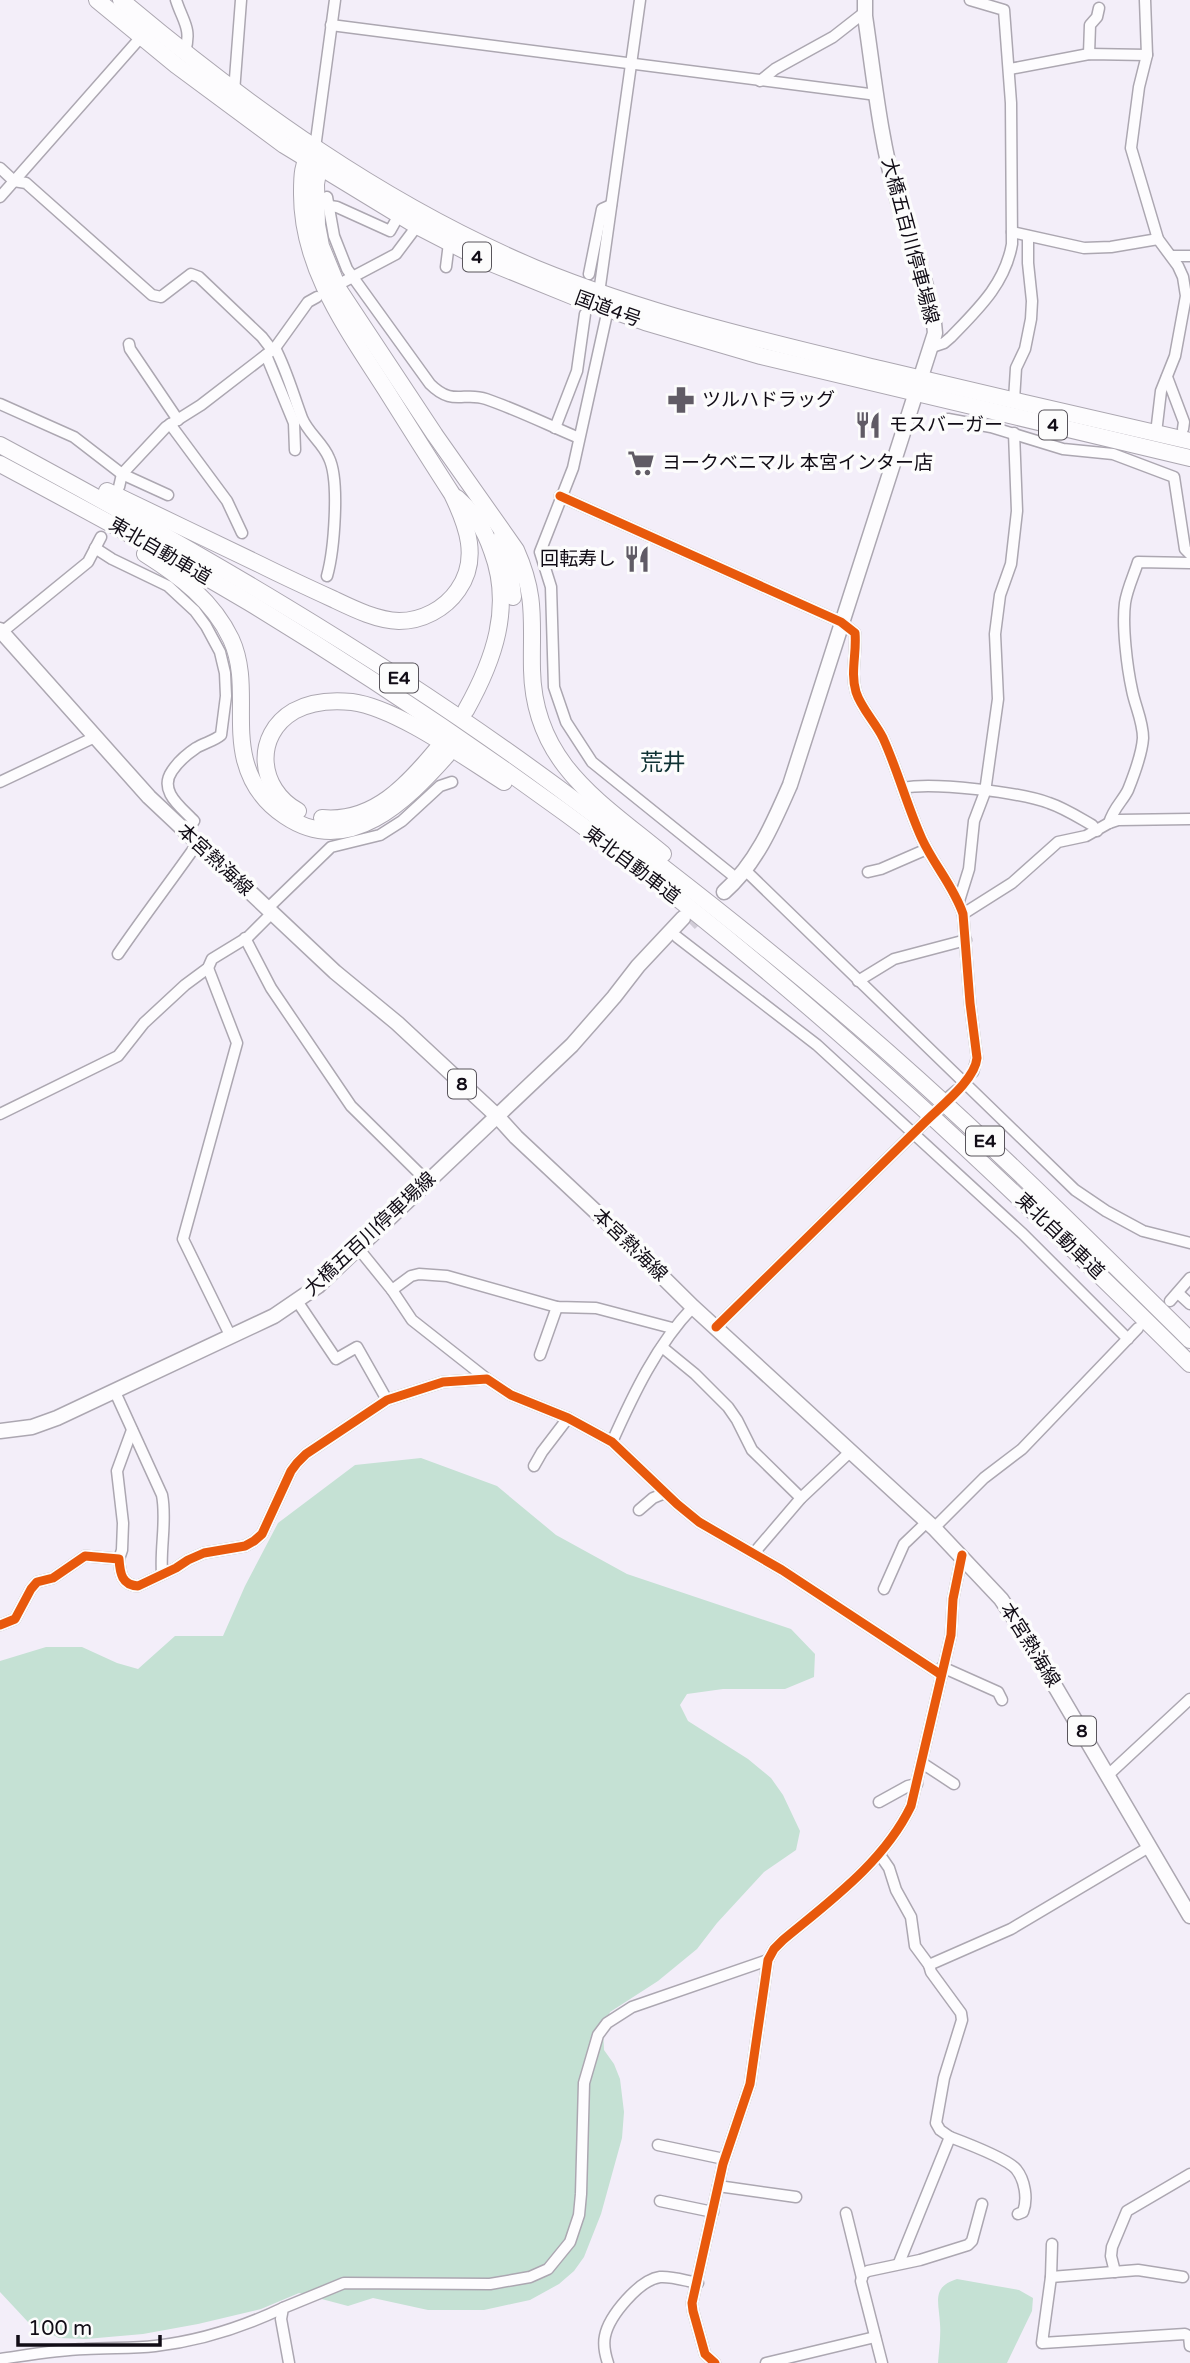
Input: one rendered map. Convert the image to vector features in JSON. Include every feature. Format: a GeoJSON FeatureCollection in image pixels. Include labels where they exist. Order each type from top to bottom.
{"type":"FeatureCollection","features":[{"type":"Feature","properties":{"kind":"highway","name":"国道4号"},"geometry":{"type":"LineString","coordinates":[[97,0],[230,107],[417,226],[481,259],[657,326],[761,356],[1014,400],[1156,433],[1187,435]]}},
{"type":"Feature","properties":{"kind":"highway","name":"国道4号"},"geometry":{"type":"LineString","coordinates":[[121,0],[313,158],[392,194],[478,241],[534,267],[599,293],[694,324],[1190,458]]}},
{"type":"Feature","properties":{"kind":"highway"},"geometry":{"type":"LineString","coordinates":[[0,443],[38,458],[371,616],[400,621],[414,620],[441,608],[453,597],[467,573],[470,546],[467,532],[452,494],[328,296],[309,252],[303,227],[302,184],[313,158]]}},
{"type":"Feature","properties":{"kind":"highway"},"geometry":{"type":"LineString","coordinates":[[313,158],[317,225],[325,257],[339,290],[523,564],[532,598],[534,619],[534,694],[537,712],[551,747],[580,785],[692,878],[770,953]]}},
{"type":"Feature","properties":{"kind":"highway","name":"東北自動車道"},"geometry":{"type":"LineString","coordinates":[[0,443],[235,576],[417,690],[554,785],[770,953],[918,1079],[1042,1195],[1190,1340]]}},
{"type":"Feature","properties":{"kind":"highway","name":"東北自動車道"},"geometry":{"type":"LineString","coordinates":[[0,464],[160,551],[336,657],[466,743],[619,853],[759,965],[906,1091],[1028,1205],[1190,1364]]}},
{"type":"Feature","properties":{"kind":"highway"},"geometry":{"type":"LineString","coordinates":[[0,470],[149,557],[181,579],[209,605],[230,638],[240,665],[241,739],[246,764],[262,794],[288,818],[300,824],[323,829],[347,829],[362,825],[405,800],[443,752],[387,800],[362,813],[338,819],[306,815],[287,805],[272,788],[265,765],[268,741],[280,722],[295,710],[328,701],[370,706],[437,740],[619,853]]}},
{"type":"Feature","properties":{"kind":"highway"},"geometry":{"type":"LineString","coordinates":[[452,494],[473,511],[488,538],[502,589],[503,606],[497,639],[470,713],[502,660],[511,623],[512,588],[500,527]]}},
{"type":"Feature","properties":{"kind":"main road","name":"大橋五百川停車場線"},"geometry":{"type":"LineString","coordinates":[[720,889],[736,882],[737,871],[763,843],[790,785],[935,333],[932,310],[896,196],[877,95],[865,6]]}},
{"type":"Feature","properties":{"kind":"main road","name":"本宮熱海線"},"geometry":{"type":"LineString","coordinates":[[1,631],[149,797],[197,844],[335,972],[397,1023],[497,1116],[693,1307],[961,1555],[1001,1599],[1022,1630],[1189,1914]]}},
{"type":"Feature","properties":{"kind":"main road","name":"大橋五百川停車場線"},"geometry":{"type":"LineString","coordinates":[[0,1431],[32,1427],[115,1392],[274,1316],[318,1286],[572,1045],[614,998],[677,937],[686,921],[638,966],[614,998]]}},
{"type":"Feature","properties":{"kind":"street"},"geometry":{"type":"LineString","coordinates":[[176,0],[188,27],[189,37],[185,52]]}},
{"type":"Feature","properties":{"kind":"street"},"geometry":{"type":"LineString","coordinates":[[234,92],[241,0]]}},
{"type":"Feature","properties":{"kind":"street"},"geometry":{"type":"LineString","coordinates":[[313,158],[335,0]]}},
{"type":"Feature","properties":{"kind":"street"},"geometry":{"type":"LineString","coordinates":[[599,293],[639,0]]}},
{"type":"Feature","properties":{"kind":"street"},"geometry":{"type":"LineString","coordinates":[[932,347],[951,337],[995,289],[1007,265],[1012,232],[1010,68],[1004,5],[970,0]]}},
{"type":"Feature","properties":{"kind":"street"},"geometry":{"type":"LineString","coordinates":[[1145,0],[1147,55],[1139,87],[1131,148],[1158,239],[1172,256],[1183,277],[1186,296],[1175,356],[1161,391],[1156,433]]}},
{"type":"Feature","properties":{"kind":"street"},"geometry":{"type":"LineString","coordinates":[[760,81],[775,69],[833,37],[865,6]]}},
{"type":"Feature","properties":{"kind":"street"},"geometry":{"type":"LineString","coordinates":[[1089,54],[1090,25],[1097,17],[1099,8]]}},
{"type":"Feature","properties":{"kind":"street"},"geometry":{"type":"LineString","coordinates":[[331,26],[877,95]]}},
{"type":"Feature","properties":{"kind":"street"},"geometry":{"type":"LineString","coordinates":[[0,197],[141,37]]}},
{"type":"Feature","properties":{"kind":"street"},"geometry":{"type":"LineString","coordinates":[[1010,68],[1089,54],[1147,55]]}},
{"type":"Feature","properties":{"kind":"street"},"geometry":{"type":"LineString","coordinates":[[0,168],[14,181],[26,183],[152,295],[161,297],[191,274],[199,277],[262,337],[287,374],[302,419],[329,458],[333,471],[334,529],[327,576]]}},
{"type":"Feature","properties":{"kind":"street"},"geometry":{"type":"LineString","coordinates":[[399,215],[390,231],[329,202],[334,236],[349,279],[430,384],[439,393],[457,398],[482,398],[579,438]]}},
{"type":"Feature","properties":{"kind":"street"},"geometry":{"type":"LineString","coordinates":[[589,274],[602,209],[611,205]]}},
{"type":"Feature","properties":{"kind":"street"},"geometry":{"type":"LineString","coordinates":[[349,279],[396,254],[417,226]]}},
{"type":"Feature","properties":{"kind":"street"},"geometry":{"type":"LineString","coordinates":[[1012,232],[1084,248],[1111,247],[1158,239]]}},
{"type":"Feature","properties":{"kind":"street"},"geometry":{"type":"LineString","coordinates":[[1014,400],[1016,368],[1025,349],[1031,319],[1028,236]]}},
{"type":"Feature","properties":{"kind":"street"},"geometry":{"type":"LineString","coordinates":[[446,267],[449,243]]}},
{"type":"Feature","properties":{"kind":"street"},"geometry":{"type":"LineString","coordinates":[[1172,256],[1190,256]]}},
{"type":"Feature","properties":{"kind":"street"},"geometry":{"type":"LineString","coordinates":[[119,487],[122,474],[174,422],[271,351],[308,302],[317,297]]}},
{"type":"Feature","properties":{"kind":"street"},"geometry":{"type":"LineString","coordinates":[[608,309],[573,468],[540,552],[551,587],[554,687],[573,736],[592,762],[737,871],[858,981],[1075,1190],[1143,1231],[1190,1243]]}},
{"type":"Feature","properties":{"kind":"street"},"geometry":{"type":"LineString","coordinates":[[555,428],[577,371],[585,314]]}},
{"type":"Feature","properties":{"kind":"street"},"geometry":{"type":"LineString","coordinates":[[129,344],[174,422],[227,501],[242,533]]}},
{"type":"Feature","properties":{"kind":"street"},"geometry":{"type":"LineString","coordinates":[[271,351],[295,423],[295,450]]}},
{"type":"Feature","properties":{"kind":"street"},"geometry":{"type":"LineString","coordinates":[[1167,377],[1187,435]]}},
{"type":"Feature","properties":{"kind":"street"},"geometry":{"type":"LineString","coordinates":[[0,404],[74,437],[122,474],[168,495]]}},
{"type":"Feature","properties":{"kind":"street"},"geometry":{"type":"LineString","coordinates":[[948,419],[1014,433],[1063,449],[1113,454],[1175,473],[1185,550],[1190,554]]}},
{"type":"Feature","properties":{"kind":"street"},"geometry":{"type":"LineString","coordinates":[[959,901],[969,869],[974,821],[985,792],[998,699],[995,661],[997,612],[1011,564],[1017,511],[1014,433]]}},
{"type":"Feature","properties":{"kind":"street"},"geometry":{"type":"LineString","coordinates":[[560,496],[841,622],[855,633],[855,690],[880,732],[928,849],[964,914],[977,1058],[973,1072]]}},
{"type":"Feature","properties":{"kind":"street"},"geometry":{"type":"LineString","coordinates":[[1,631],[88,562],[101,537]]}},
{"type":"Feature","properties":{"kind":"street"},"geometry":{"type":"LineString","coordinates":[[95,548],[168,586],[195,611],[206,626],[224,664],[226,696],[221,735],[179,761],[167,780],[170,794],[194,821],[186,833]]}},
{"type":"Feature","properties":{"kind":"street"},"geometry":{"type":"LineString","coordinates":[[1109,822],[1114,808],[1127,791],[1143,739],[1128,672],[1125,609],[1138,562],[1190,563]]}},
{"type":"Feature","properties":{"kind":"street"},"geometry":{"type":"LineString","coordinates":[[0,782],[94,737]]}},
{"type":"Feature","properties":{"kind":"street"},"geometry":{"type":"LineString","coordinates":[[0,1114],[101,1067],[118,1056],[144,1023],[208,968],[212,959],[245,938],[331,847],[380,835],[402,821],[440,786],[452,782]]}},
{"type":"Feature","properties":{"kind":"street"},"geometry":{"type":"LineString","coordinates":[[903,788],[919,785],[1047,802],[1092,825],[1097,831]]}},
{"type":"Feature","properties":{"kind":"street"},"geometry":{"type":"LineString","coordinates":[[964,914],[1012,883],[1058,842],[1086,836],[1109,822],[1118,820],[1190,819]]}},
{"type":"Feature","properties":{"kind":"street"},"geometry":{"type":"LineString","coordinates":[[118,954],[197,844]]}},
{"type":"Feature","properties":{"kind":"street"},"geometry":{"type":"LineString","coordinates":[[868,872],[928,849]]}},
{"type":"Feature","properties":{"kind":"street"},"geometry":{"type":"LineString","coordinates":[[677,937],[817,1045],[1023,1234],[1128,1339]]}},
{"type":"Feature","properties":{"kind":"street"},"geometry":{"type":"LineString","coordinates":[[245,938],[271,988],[351,1106],[427,1181]]}},
{"type":"Feature","properties":{"kind":"street"},"geometry":{"type":"LineString","coordinates":[[858,981],[894,959],[966,940]]}},
{"type":"Feature","properties":{"kind":"street"},"geometry":{"type":"LineString","coordinates":[[208,968],[237,1043],[183,1239],[231,1337]]}},
{"type":"Feature","properties":{"kind":"street"},"geometry":{"type":"LineString","coordinates":[[716,1327],[925,1122]]}},
{"type":"Feature","properties":{"kind":"street"},"geometry":{"type":"LineString","coordinates":[[358,1248],[412,1320],[486,1379],[511,1395],[568,1418],[612,1442],[699,1522],[754,1553],[941,1671],[998,1692],[1002,1700]]}},
{"type":"Feature","properties":{"kind":"street"},"geometry":{"type":"LineString","coordinates":[[392,1290],[411,1276],[447,1276],[557,1307],[596,1308],[672,1328]]}},
{"type":"Feature","properties":{"kind":"street"},"geometry":{"type":"LineString","coordinates":[[1190,1278],[1174,1297],[1190,1304]]}},
{"type":"Feature","properties":{"kind":"street"},"geometry":{"type":"LineString","coordinates":[[297,1301],[336,1359],[358,1347],[387,1400]]}},
{"type":"Feature","properties":{"kind":"street"},"geometry":{"type":"LineString","coordinates":[[540,1355],[557,1307]]}},
{"type":"Feature","properties":{"kind":"street"},"geometry":{"type":"LineString","coordinates":[[612,1442],[672,1328],[693,1307]]}},
{"type":"Feature","properties":{"kind":"street"},"geometry":{"type":"LineString","coordinates":[[884,1589],[904,1544],[931,1525],[1022,1449],[1138,1328]]}},
{"type":"Feature","properties":{"kind":"street"},"geometry":{"type":"LineString","coordinates":[[662,1347],[728,1407],[757,1457],[801,1497]]}},
{"type":"Feature","properties":{"kind":"street"},"geometry":{"type":"LineString","coordinates":[[132,1430],[117,1471],[123,1523],[119,1559],[122,1578],[129,1585],[143,1585],[204,1553],[235,1548],[254,1541],[262,1534],[297,1462],[387,1400],[443,1382],[486,1379]]}},
{"type":"Feature","properties":{"kind":"street"},"geometry":{"type":"LineString","coordinates":[[115,1392],[162,1495],[162,1573]]}},
{"type":"Feature","properties":{"kind":"street"},"geometry":{"type":"LineString","coordinates":[[534,1466],[568,1418]]}},
{"type":"Feature","properties":{"kind":"street"},"geometry":{"type":"LineString","coordinates":[[754,1553],[801,1497],[851,1451]]}},
{"type":"Feature","properties":{"kind":"street"},"geometry":{"type":"LineString","coordinates":[[639,1510],[653,1498],[665,1493]]}},
{"type":"Feature","properties":{"kind":"street"},"geometry":{"type":"LineString","coordinates":[[715,2363],[705,2359],[692,2303],[724,2159],[750,2084],[768,1960],[783,1940],[880,1855],[911,1806],[951,1635],[953,1599],[961,1555]]}},
{"type":"Feature","properties":{"kind":"street"},"geometry":{"type":"LineString","coordinates":[[0,1625],[15,1619],[37,1582],[53,1578],[80,1558],[85,1556],[119,1559]]}},
{"type":"Feature","properties":{"kind":"street"},"geometry":{"type":"LineString","coordinates":[[1107,1776],[1190,1699]]}},
{"type":"Feature","properties":{"kind":"street"},"geometry":{"type":"LineString","coordinates":[[922,1763],[954,1784]]}},
{"type":"Feature","properties":{"kind":"street"},"geometry":{"type":"LineString","coordinates":[[879,1802],[917,1784]]}},
{"type":"Feature","properties":{"kind":"street"},"geometry":{"type":"LineString","coordinates":[[929,1965],[1011,1929],[1149,1847]]}},
{"type":"Feature","properties":{"kind":"street"},"geometry":{"type":"LineString","coordinates":[[880,1855],[889,1868],[896,1890],[911,1917],[915,1946],[962,2016],[944,2078],[936,2123],[940,2130],[950,2137],[971,2144],[1016,2169],[1027,2195],[1023,2212],[1018,2214]]}},
{"type":"Feature","properties":{"kind":"street"},"geometry":{"type":"LineString","coordinates":[[0,2359],[47,2351],[154,2346],[186,2341],[262,2318],[344,2283],[490,2284],[530,2277],[548,2269],[570,2242],[579,2215],[584,2083],[598,2035],[607,2023],[632,2007],[768,1960]]}},
{"type":"Feature","properties":{"kind":"street"},"geometry":{"type":"LineString","coordinates":[[899,2263],[950,2137]]}},
{"type":"Feature","properties":{"kind":"street"},"geometry":{"type":"LineString","coordinates":[[659,2145],[724,2159]]}},
{"type":"Feature","properties":{"kind":"street"},"geometry":{"type":"LineString","coordinates":[[1115,2272],[1112,2247],[1127,2211],[1190,2174]]}},
{"type":"Feature","properties":{"kind":"street"},"geometry":{"type":"LineString","coordinates":[[718,2186],[796,2197]]}},
{"type":"Feature","properties":{"kind":"street"},"geometry":{"type":"LineString","coordinates":[[660,2201],[713,2212]]}},
{"type":"Feature","properties":{"kind":"street"},"geometry":{"type":"LineString","coordinates":[[862,2278],[868,2271],[920,2260],[968,2245],[972,2241],[982,2204]]}},
{"type":"Feature","properties":{"kind":"street"},"geometry":{"type":"LineString","coordinates":[[846,2213],[882,2363]]}},
{"type":"Feature","properties":{"kind":"street"},"geometry":{"type":"LineString","coordinates":[[1052,2244],[1051,2277],[1042,2343],[1185,2334],[1189,2336],[1190,2346]]}},
{"type":"Feature","properties":{"kind":"street"},"geometry":{"type":"LineString","coordinates":[[1051,2277],[1148,2271],[1183,2277]]}},
{"type":"Feature","properties":{"kind":"street"},"geometry":{"type":"LineString","coordinates":[[608,2363],[606,2332],[616,2312],[635,2292],[653,2279],[661,2277],[698,2283]]}},
{"type":"Feature","properties":{"kind":"street"},"geometry":{"type":"LineString","coordinates":[[283,2308],[281,2319],[289,2363]]}},
{"type":"Feature","properties":{"kind":"street"},"geometry":{"type":"LineString","coordinates":[[766,2363],[875,2337]]}},
{"type":"Feature","properties":{"kind":"green space"},"geometry":{"type":"Polygon","coordinates":[[[421,1458],[497,1486],[556,1535],[627,1574],[791,1629],[815,1654],[814,1677],[785,1689],[723,1689],[687,1694],[680,1705],[688,1721],[748,1759],[771,1778],[783,1795],[800,1831],[796,1850],[764,1872],[697,1949],[658,1981],[610,2012],[603,2030],[604,2050],[620,2079],[624,2112],[622,2138],[601,2214],[584,2257],[574,2271],[559,2284],[530,2300],[484,2310],[428,2310],[373,2298],[348,2306],[299,2293],[261,2309],[198,2324],[143,2334],[86,2339],[59,2338],[28,2322],[0,2292],[0,1661],[46,1647],[82,1647],[138,1669],[175,1636],[223,1636],[245,1586],[278,1523],[355,1465],[421,1458]]]}},
{"type":"Feature","properties":{"kind":"green space"},"geometry":{"type":"Polygon","coordinates":[[[957,2279],[1019,2290],[1033,2298],[1032,2311],[1007,2363],[938,2363],[938,2296],[943,2286],[957,2279]]]}},
{"type":"Feature","properties":{"kind":"tunnel"},"geometry":{"type":"LineString","coordinates":[[690,924],[724,892]]}},
{"type":"Feature","properties":{"kind":"cycle path"},"geometry":{"type":"LineString","coordinates":[[560,496],[841,622],[855,633],[854,685],[858,698],[883,738],[922,839],[963,914],[977,1058],[970,1075],[948,1101],[716,1327]]}},
{"type":"Feature","properties":{"kind":"cycle path"},"geometry":{"type":"LineString","coordinates":[[0,1625],[15,1619],[37,1582],[53,1578],[85,1556],[119,1559],[125,1581],[138,1586],[204,1553],[245,1546],[262,1534],[291,1471],[306,1454],[387,1400],[443,1382],[487,1379],[511,1395],[568,1418],[612,1442],[699,1522],[782,1570],[940,1674]]}},
{"type":"Feature","properties":{"kind":"cycle path"},"geometry":{"type":"LineString","coordinates":[[715,2363],[705,2354],[692,2303],[723,2164],[750,2084],[768,1960],[783,1940],[871,1863],[900,1826],[911,1806],[951,1635],[953,1599],[962,1555]]}},
{"type":"Feature","properties":{"kind":"place","name":"ツルハドラッグ"},"geometry":{"type":"Point","coordinates":[681,400]}},
{"type":"Feature","properties":{"kind":"place","name":"モスバーガー"},"geometry":{"type":"Point","coordinates":[868,425]}},
{"type":"Feature","properties":{"kind":"place","name":"ヨークベニマル 本宮インター店"},"geometry":{"type":"Point","coordinates":[641,463]}},
{"type":"Feature","properties":{"kind":"place","name":"回転寿し"},"geometry":{"type":"Point","coordinates":[637,559]}},
{"type":"Feature","properties":{"kind":"district","name":"荒井"},"geometry":{"type":"Point","coordinates":[663,763]}}]}
